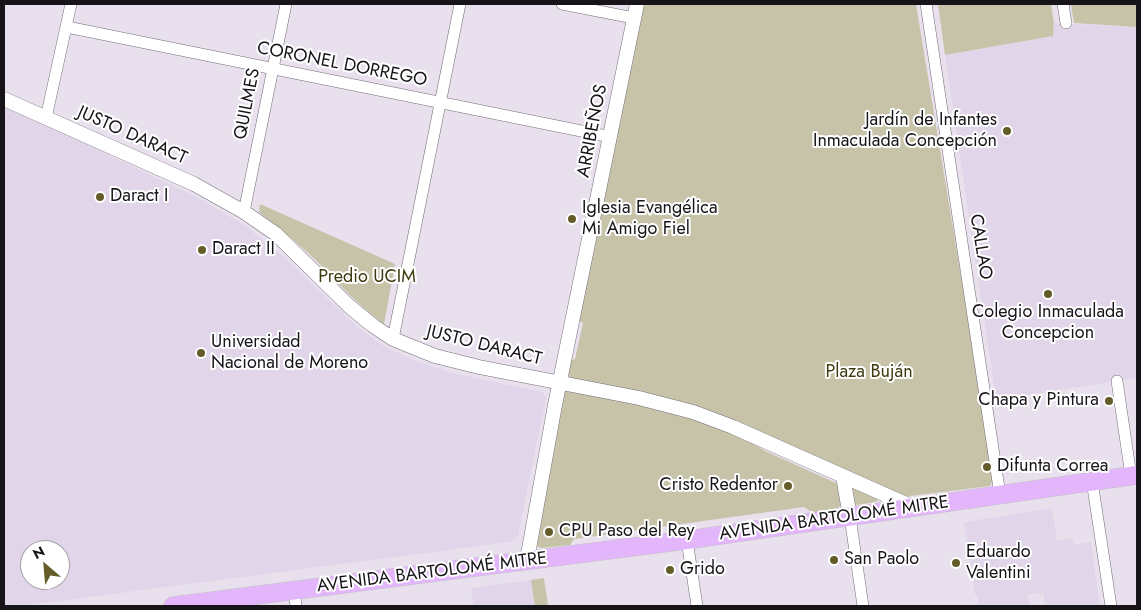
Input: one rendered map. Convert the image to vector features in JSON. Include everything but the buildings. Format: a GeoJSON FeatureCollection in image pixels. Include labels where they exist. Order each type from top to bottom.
{"type":"FeatureCollection","features":[{"type":"Feature","properties":{"kind":"main road","name":"AVENIDA BARTOLOMÉ MITRE"},"geometry":{"type":"LineString","coordinates":[[173,606],[295,598],[527,560],[687,540],[1134,475]]}},
{"type":"Feature","properties":{"kind":"street"},"geometry":{"type":"LineString","coordinates":[[46,118],[71,4]]}},
{"type":"Feature","properties":{"kind":"street","name":"QUILMES"},"geometry":{"type":"LineString","coordinates":[[244,212],[286,4]]}},
{"type":"Feature","properties":{"kind":"street"},"geometry":{"type":"LineString","coordinates":[[393,339],[460,4]]}},
{"type":"Feature","properties":{"kind":"street"},"geometry":{"type":"LineString","coordinates":[[562,4],[634,18]]}},
{"type":"Feature","properties":{"kind":"street","name":"ARRIBEÑOS"},"geometry":{"type":"LineString","coordinates":[[527,560],[560,384],[637,4]]}},
{"type":"Feature","properties":{"kind":"street","name":"CALLAO"},"geometry":{"type":"LineString","coordinates":[[926,4],[1000,495]]}},
{"type":"Feature","properties":{"kind":"street"},"geometry":{"type":"LineString","coordinates":[[1062,4],[1066,23]]}},
{"type":"Feature","properties":{"kind":"street","name":"CORONEL DORREGO"},"geometry":{"type":"LineString","coordinates":[[66,28],[611,137]]}},
{"type":"Feature","properties":{"kind":"street","name":"JUSTO DARACT"},"geometry":{"type":"LineString","coordinates":[[4,100],[194,184],[244,212],[276,234],[349,306],[393,339],[435,356],[478,367],[639,398],[712,418],[915,508]]}},
{"type":"Feature","properties":{"kind":"street"},"geometry":{"type":"LineString","coordinates":[[1117,381],[1134,475]]}},
{"type":"Feature","properties":{"kind":"street"},"geometry":{"type":"LineString","coordinates":[[842,476],[863,606]]}},
{"type":"Feature","properties":{"kind":"street"},"geometry":{"type":"LineString","coordinates":[[1092,481],[1111,606]]}},
{"type":"Feature","properties":{"kind":"street"},"geometry":{"type":"LineString","coordinates":[[687,540],[697,606]]}},
{"type":"Feature","properties":{"kind":"shaded area"},"geometry":{"type":"Polygon","coordinates":[[[1054,23],[1137,27],[1137,378],[996,400],[945,55],[1053,36],[1054,23]]]}},
{"type":"Feature","properties":{"kind":"shaded area","name":"Universidad Nacional de Moreno"},"geometry":{"type":"Polygon","coordinates":[[[4,104],[200,199],[244,225],[281,254],[353,323],[382,345],[415,361],[457,374],[543,392],[546,398],[518,536],[510,542],[21,606],[4,606],[4,104]]]}},
{"type":"Feature","properties":{"kind":"shaded area"},"geometry":{"type":"Polygon","coordinates":[[[1052,508],[1057,540],[1073,538],[1074,545],[1091,542],[1100,606],[1045,606],[1043,593],[1028,594],[1030,606],[979,606],[977,595],[975,595],[964,522],[1052,508]]]}},
{"type":"Feature","properties":{"kind":"shaded area"},"geometry":{"type":"Polygon","coordinates":[[[531,580],[535,606],[474,606],[471,588],[531,580]]]}},
{"type":"Feature","properties":{"kind":"green space","name":"Plaza Buján"},"geometry":{"type":"Polygon","coordinates":[[[644,4],[916,4],[994,477],[990,486],[903,497],[776,440],[571,378],[568,375],[569,361],[575,359],[583,323],[578,320],[644,4]]]}},
{"type":"Feature","properties":{"kind":"green space"},"geometry":{"type":"Polygon","coordinates":[[[938,4],[1051,4],[1054,23],[1053,36],[945,55],[938,4]]]}},
{"type":"Feature","properties":{"kind":"green space"},"geometry":{"type":"Polygon","coordinates":[[[1071,4],[1137,4],[1137,27],[1074,23],[1071,4]]]}},
{"type":"Feature","properties":{"kind":"green space","name":"Predio UCIM"},"geometry":{"type":"Polygon","coordinates":[[[260,204],[395,264],[384,324],[353,298],[317,261],[259,212],[260,204]]]}},
{"type":"Feature","properties":{"kind":"green space"},"geometry":{"type":"Polygon","coordinates":[[[565,389],[666,409],[743,437],[765,451],[836,483],[841,488],[843,504],[835,510],[813,513],[804,507],[574,539],[570,545],[541,548],[537,546],[535,541],[565,389]]]}},
{"type":"Feature","properties":{"kind":"green space"},"geometry":{"type":"Polygon","coordinates":[[[858,487],[878,499],[876,502],[857,505],[854,503],[853,488],[858,487]]]}},
{"type":"Feature","properties":{"kind":"green space"},"geometry":{"type":"Polygon","coordinates":[[[544,578],[548,606],[535,606],[531,580],[544,578]]]}},
{"type":"Feature","properties":{"kind":"place","name":"Jardín de Infantes Inmaculada Concepción"},"geometry":{"type":"Point","coordinates":[1007,131]}},
{"type":"Feature","properties":{"kind":"place","name":"Daract I"},"geometry":{"type":"Point","coordinates":[100,197]}},
{"type":"Feature","properties":{"kind":"place","name":"Iglesia Evangélica Mi Amigo Fiel"},"geometry":{"type":"Point","coordinates":[572,219]}},
{"type":"Feature","properties":{"kind":"place","name":"Daract II"},"geometry":{"type":"Point","coordinates":[202,250]}},
{"type":"Feature","properties":{"kind":"place","name":"Colegio Inmaculada Concepcion"},"geometry":{"type":"Point","coordinates":[1048,294]}},
{"type":"Feature","properties":{"kind":"place","name":"Universidad Nacional de Moreno"},"geometry":{"type":"Point","coordinates":[201,353]}},
{"type":"Feature","properties":{"kind":"place","name":"Chapa y Pintura"},"geometry":{"type":"Point","coordinates":[1109,401]}},
{"type":"Feature","properties":{"kind":"place","name":"Difunta Correa"},"geometry":{"type":"Point","coordinates":[987,467]}},
{"type":"Feature","properties":{"kind":"place","name":"Cristo Redentor"},"geometry":{"type":"Point","coordinates":[788,486]}},
{"type":"Feature","properties":{"kind":"place","name":"CPU Paso del Rey"},"geometry":{"type":"Point","coordinates":[549,532]}},
{"type":"Feature","properties":{"kind":"place","name":"San Paolo"},"geometry":{"type":"Point","coordinates":[834,560]}},
{"type":"Feature","properties":{"kind":"place","name":"Eduardo Valentini"},"geometry":{"type":"Point","coordinates":[956,563]}},
{"type":"Feature","properties":{"kind":"place","name":"Grido"},"geometry":{"type":"Point","coordinates":[670,570]}}]}
